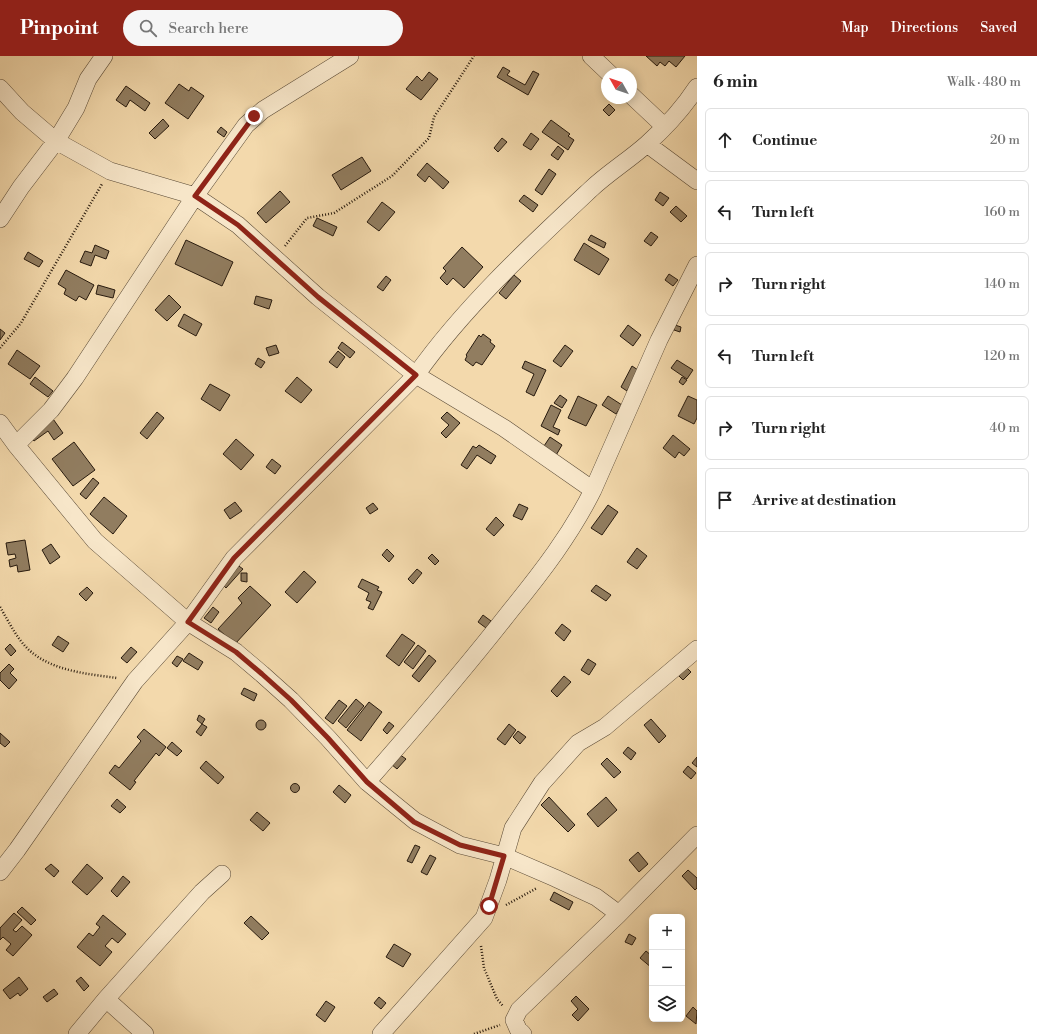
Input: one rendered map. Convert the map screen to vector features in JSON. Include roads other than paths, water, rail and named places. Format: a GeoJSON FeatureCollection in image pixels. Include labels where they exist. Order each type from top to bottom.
{"type":"FeatureCollection","features":[{"type":"Feature","properties":{"kind":"street"},"geometry":{"type":"LineString","coordinates":[[0,219],[21,187],[56,141],[76,108],[88,79],[104,56]]}},
{"type":"Feature","properties":{"kind":"street"},"geometry":{"type":"LineString","coordinates":[[16,444],[51,410],[75,378],[195,196],[254,116],[350,56]]}},
{"type":"Feature","properties":{"kind":"street"},"geometry":{"type":"LineString","coordinates":[[591,56],[604,68]]}},
{"type":"Feature","properties":{"kind":"street"},"geometry":{"type":"LineString","coordinates":[[0,872],[135,681],[188,622],[234,558],[416,375],[436,347],[458,322],[537,240],[614,169],[647,144],[697,86]]}},
{"type":"Feature","properties":{"kind":"street"},"geometry":{"type":"LineString","coordinates":[[0,88],[22,112],[56,141],[110,171],[195,196],[238,225],[318,297],[416,375],[504,428],[593,490]]}},
{"type":"Feature","properties":{"kind":"street"},"geometry":{"type":"LineString","coordinates":[[637,101],[664,126]]}},
{"type":"Feature","properties":{"kind":"street"},"geometry":{"type":"LineString","coordinates":[[647,144],[697,181]]}},
{"type":"Feature","properties":{"kind":"street"},"geometry":{"type":"LineString","coordinates":[[367,782],[475,657],[547,565],[582,513],[659,340],[697,265]]}},
{"type":"Feature","properties":{"kind":"street"},"geometry":{"type":"LineString","coordinates":[[0,423],[95,541],[188,622],[236,652],[291,700],[328,738],[367,782],[414,822],[439,836],[460,845],[504,856],[555,878],[596,897],[619,914]]}},
{"type":"Feature","properties":{"kind":"street"},"geometry":{"type":"LineString","coordinates":[[381,1034],[484,918],[498,880],[513,828],[542,783],[578,743],[605,727],[697,649]]}},
{"type":"Feature","properties":{"kind":"street"},"geometry":{"type":"LineString","coordinates":[[519,1027],[519,1010],[619,914],[697,835]]}},
{"type":"Feature","properties":{"kind":"street"},"geometry":{"type":"LineString","coordinates":[[77,1034],[106,999],[202,892],[222,874]]}},
{"type":"Feature","properties":{"kind":"street"},"geometry":{"type":"LineString","coordinates":[[106,999],[146,1034]]}}]}
